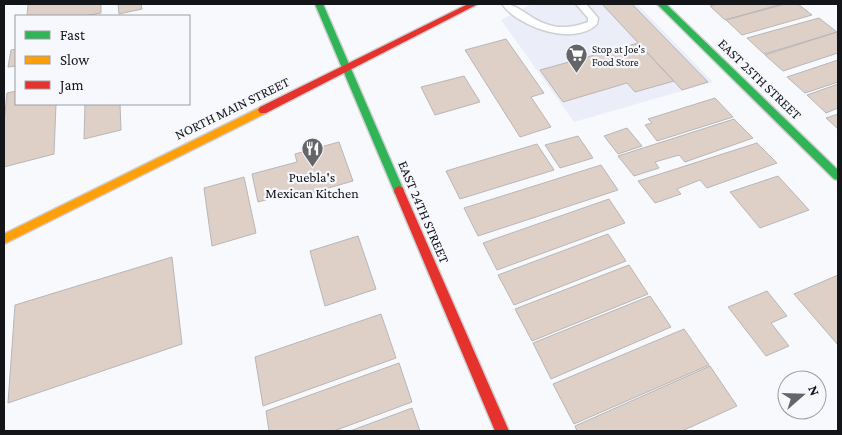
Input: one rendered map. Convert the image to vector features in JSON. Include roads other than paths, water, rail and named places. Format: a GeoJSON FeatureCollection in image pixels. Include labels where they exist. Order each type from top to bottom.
{"type":"FeatureCollection","features":[{"type":"Feature","properties":{"kind":"street","name":"EAST 24TH STREET"},"geometry":{"type":"LineString","coordinates":[[319,4],[502,431]]}},
{"type":"Feature","properties":{"kind":"street","name":"NORTH MAIN STREET"},"geometry":{"type":"LineString","coordinates":[[4,239],[474,4]]}},
{"type":"Feature","properties":{"kind":"street","name":"EAST 25TH STREET"},"geometry":{"type":"LineString","coordinates":[[661,4],[838,176]]}},
{"type":"Feature","properties":{"kind":"lane"},"geometry":{"type":"LineString","coordinates":[[506,4],[535,24],[556,31],[582,29],[592,24],[593,18],[581,4]]}},
{"type":"Feature","properties":{"kind":"place","name":"Stop at Joe's Food Store"},"geometry":{"type":"Point","coordinates":[576,74]}},
{"type":"Feature","properties":{"kind":"place","name":"Puebla's Mexican Kitchen"},"geometry":{"type":"Point","coordinates":[312,168]}}]}
